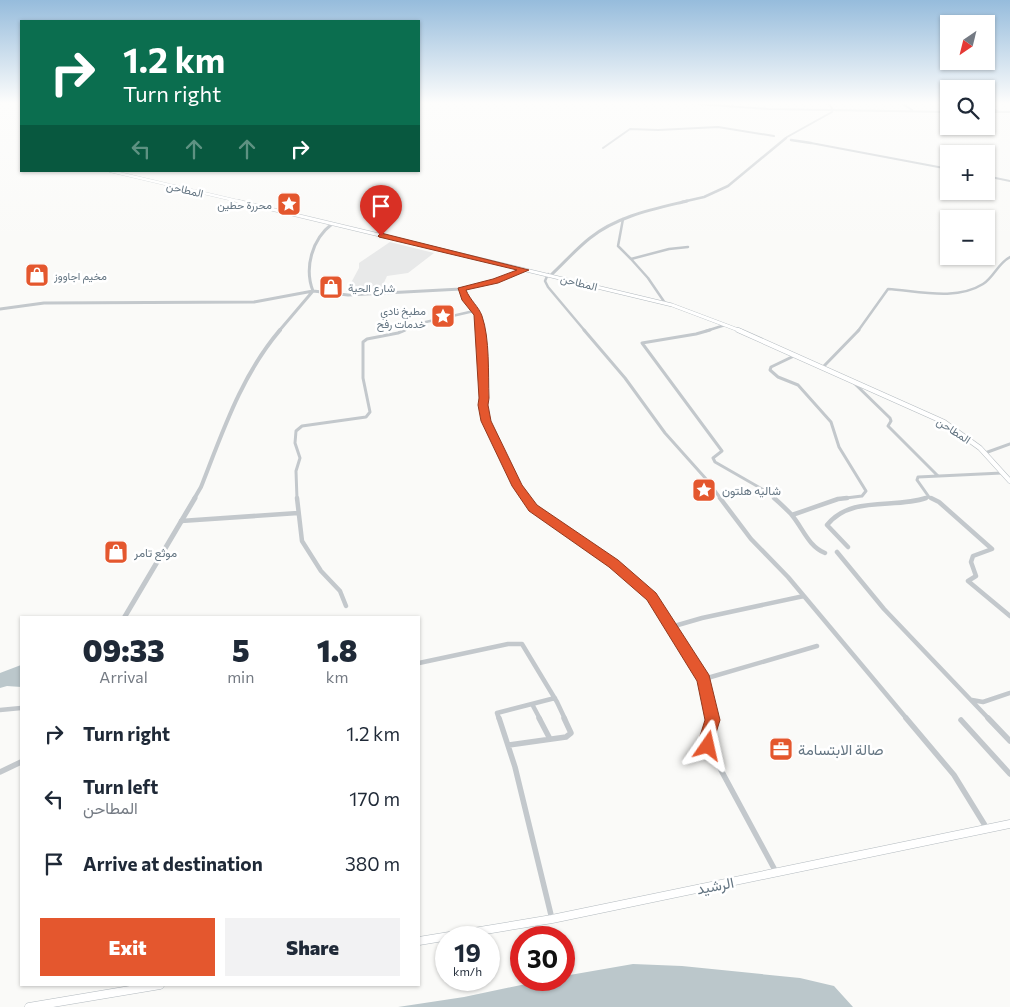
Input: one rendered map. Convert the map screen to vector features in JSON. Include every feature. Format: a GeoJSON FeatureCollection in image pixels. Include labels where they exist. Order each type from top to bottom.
{"type":"FeatureCollection","features":[{"type":"Feature","properties":{"kind":"main road","name":"المطاحن"},"geometry":{"type":"LineString","coordinates":[[114,172],[665,303],[796,354],[944,422],[986,453],[1010,481]]}},
{"type":"Feature","properties":{"kind":"main road","name":"الرشيد"},"geometry":{"type":"LineString","coordinates":[[420,941],[552,919],[986,827],[1010,824]]}},
{"type":"Feature","properties":{"kind":"main road"},"geometry":{"type":"LineString","coordinates":[[29,1007],[154,986]]}},
{"type":"Feature","properties":{"kind":"street"},"geometry":{"type":"LineString","coordinates":[[772,151],[728,186],[704,197],[649,210],[623,219],[591,237],[549,275],[545,282],[625,378],[665,433],[707,480],[751,539],[804,596],[954,775],[986,827]]}},
{"type":"Feature","properties":{"kind":"street"},"geometry":{"type":"LineString","coordinates":[[853,151],[940,167]]}},
{"type":"Feature","properties":{"kind":"street"},"geometry":{"type":"LineString","coordinates":[[995,178],[1010,181]]}},
{"type":"Feature","properties":{"kind":"street"},"geometry":{"type":"LineString","coordinates":[[623,219],[618,246],[648,278],[665,303]]}},
{"type":"Feature","properties":{"kind":"street"},"geometry":{"type":"LineString","coordinates":[[313,291],[309,278],[312,249],[322,232],[332,224]]}},
{"type":"Feature","properties":{"kind":"street"},"geometry":{"type":"LineString","coordinates":[[631,259],[669,249],[688,247]]}},
{"type":"Feature","properties":{"kind":"street"},"geometry":{"type":"LineString","coordinates":[[824,366],[859,330],[888,289],[961,292],[985,283],[1000,263],[1010,258]]}},
{"type":"Feature","properties":{"kind":"street"},"geometry":{"type":"LineString","coordinates":[[0,309],[44,303],[254,302],[313,291],[348,295],[462,288],[495,281],[525,270]]}},
{"type":"Feature","properties":{"kind":"street"},"geometry":{"type":"LineString","coordinates":[[462,288],[466,300],[478,315],[483,405],[486,421],[517,486],[533,508],[614,564],[649,593],[704,679],[712,720],[707,736],[708,746],[776,872]]}},
{"type":"Feature","properties":{"kind":"street"},"geometry":{"type":"LineString","coordinates":[[125,616],[201,487],[236,397],[247,376],[268,344],[313,291]]}},
{"type":"Feature","properties":{"kind":"street"},"geometry":{"type":"LineString","coordinates":[[346,606],[340,592],[321,571],[302,541],[298,513],[296,471],[300,458],[295,443],[296,431],[302,426],[366,417],[370,412],[363,378],[364,342],[367,339],[398,333],[417,324],[474,312]]}},
{"type":"Feature","properties":{"kind":"street"},"geometry":{"type":"LineString","coordinates":[[725,325],[696,334],[642,343],[722,452],[713,458],[715,462],[769,493],[792,514],[811,543],[818,550],[825,553]]}},
{"type":"Feature","properties":{"kind":"street"},"geometry":{"type":"LineString","coordinates":[[792,514],[838,498],[862,496],[866,491],[839,447],[831,422],[798,385],[778,377],[770,370],[771,367],[796,354]]}},
{"type":"Feature","properties":{"kind":"street"},"geometry":{"type":"LineString","coordinates":[[854,381],[890,418],[888,426],[938,476]]}},
{"type":"Feature","properties":{"kind":"street"},"geometry":{"type":"LineString","coordinates":[[986,453],[1010,444]]}},
{"type":"Feature","properties":{"kind":"street"},"geometry":{"type":"LineString","coordinates":[[1002,473],[917,478],[929,497],[939,502],[992,549],[973,556],[971,562],[976,576],[968,581],[1010,616]]}},
{"type":"Feature","properties":{"kind":"street"},"geometry":{"type":"LineString","coordinates":[[848,548],[827,525],[829,520],[843,509],[915,502],[929,497]]}},
{"type":"Feature","properties":{"kind":"street"},"geometry":{"type":"LineString","coordinates":[[181,521],[298,513]]}},
{"type":"Feature","properties":{"kind":"street"},"geometry":{"type":"LineString","coordinates":[[837,552],[884,609],[1010,741]]}},
{"type":"Feature","properties":{"kind":"street"},"geometry":{"type":"LineString","coordinates":[[671,627],[702,618],[804,596]]}},
{"type":"Feature","properties":{"kind":"street"},"geometry":{"type":"LineString","coordinates":[[420,663],[508,644],[522,644],[554,698],[571,733],[568,737],[509,745]]}},
{"type":"Feature","properties":{"kind":"street"},"geometry":{"type":"LineString","coordinates":[[704,679],[817,646]]}},
{"type":"Feature","properties":{"kind":"street"},"geometry":{"type":"LineString","coordinates":[[971,700],[983,702],[1010,693]]}},
{"type":"Feature","properties":{"kind":"street"},"geometry":{"type":"LineString","coordinates":[[552,919],[509,745],[496,712],[554,698]]}},
{"type":"Feature","properties":{"kind":"street"},"geometry":{"type":"LineString","coordinates":[[532,704],[550,739]]}},
{"type":"Feature","properties":{"kind":"street"},"geometry":{"type":"LineString","coordinates":[[0,710],[20,708]]}},
{"type":"Feature","properties":{"kind":"street"},"geometry":{"type":"LineString","coordinates":[[961,720],[1010,774]]}},
{"type":"Feature","properties":{"kind":"street"},"geometry":{"type":"LineString","coordinates":[[0,772],[20,762]]}},
{"type":"Feature","properties":{"kind":"shaded area"},"geometry":{"type":"Polygon","coordinates":[[[390,242],[434,253],[408,273],[387,276],[381,289],[346,292],[359,268],[359,263],[390,242]]]}},
{"type":"Feature","properties":{"kind":"shaded area"},"geometry":{"type":"Polygon","coordinates":[[[20,665],[20,687],[7,686],[0,688],[0,673],[20,665]]]}},
{"type":"Feature","properties":{"kind":"shaded area"},"geometry":{"type":"Polygon","coordinates":[[[633,964],[682,966],[800,978],[834,986],[853,1007],[398,1007],[500,991],[510,987],[510,991],[575,991],[575,974],[633,964]]]}},
{"type":"Feature","properties":{"kind":"place","name":"محررة حطين"},"geometry":{"type":"Point","coordinates":[289,204]}},
{"type":"Feature","properties":{"kind":"place","name":"مخيم اجاووز"},"geometry":{"type":"Point","coordinates":[37,275]}},
{"type":"Feature","properties":{"kind":"place","name":"شارع الحية"},"geometry":{"type":"Point","coordinates":[331,287]}},
{"type":"Feature","properties":{"kind":"place","name":"مطبخ نادي خدمات رفح"},"geometry":{"type":"Point","coordinates":[443,316]}},
{"type":"Feature","properties":{"kind":"place","name":"شاليه هلتون"},"geometry":{"type":"Point","coordinates":[704,490]}},
{"type":"Feature","properties":{"kind":"place","name":"موثع تامر"},"geometry":{"type":"Point","coordinates":[116,552]}},
{"type":"Feature","properties":{"kind":"place","name":"صالة الابتسامة"},"geometry":{"type":"Point","coordinates":[781,749]}},
{"type":"Feature","properties":{"kind":"route"},"geometry":{"type":"LineString","coordinates":[[381,236],[525,270],[495,281],[462,288],[466,300],[478,315],[483,405],[486,421],[517,486],[533,508],[614,564],[649,593],[704,679],[712,720],[707,736],[708,746]]}}]}
